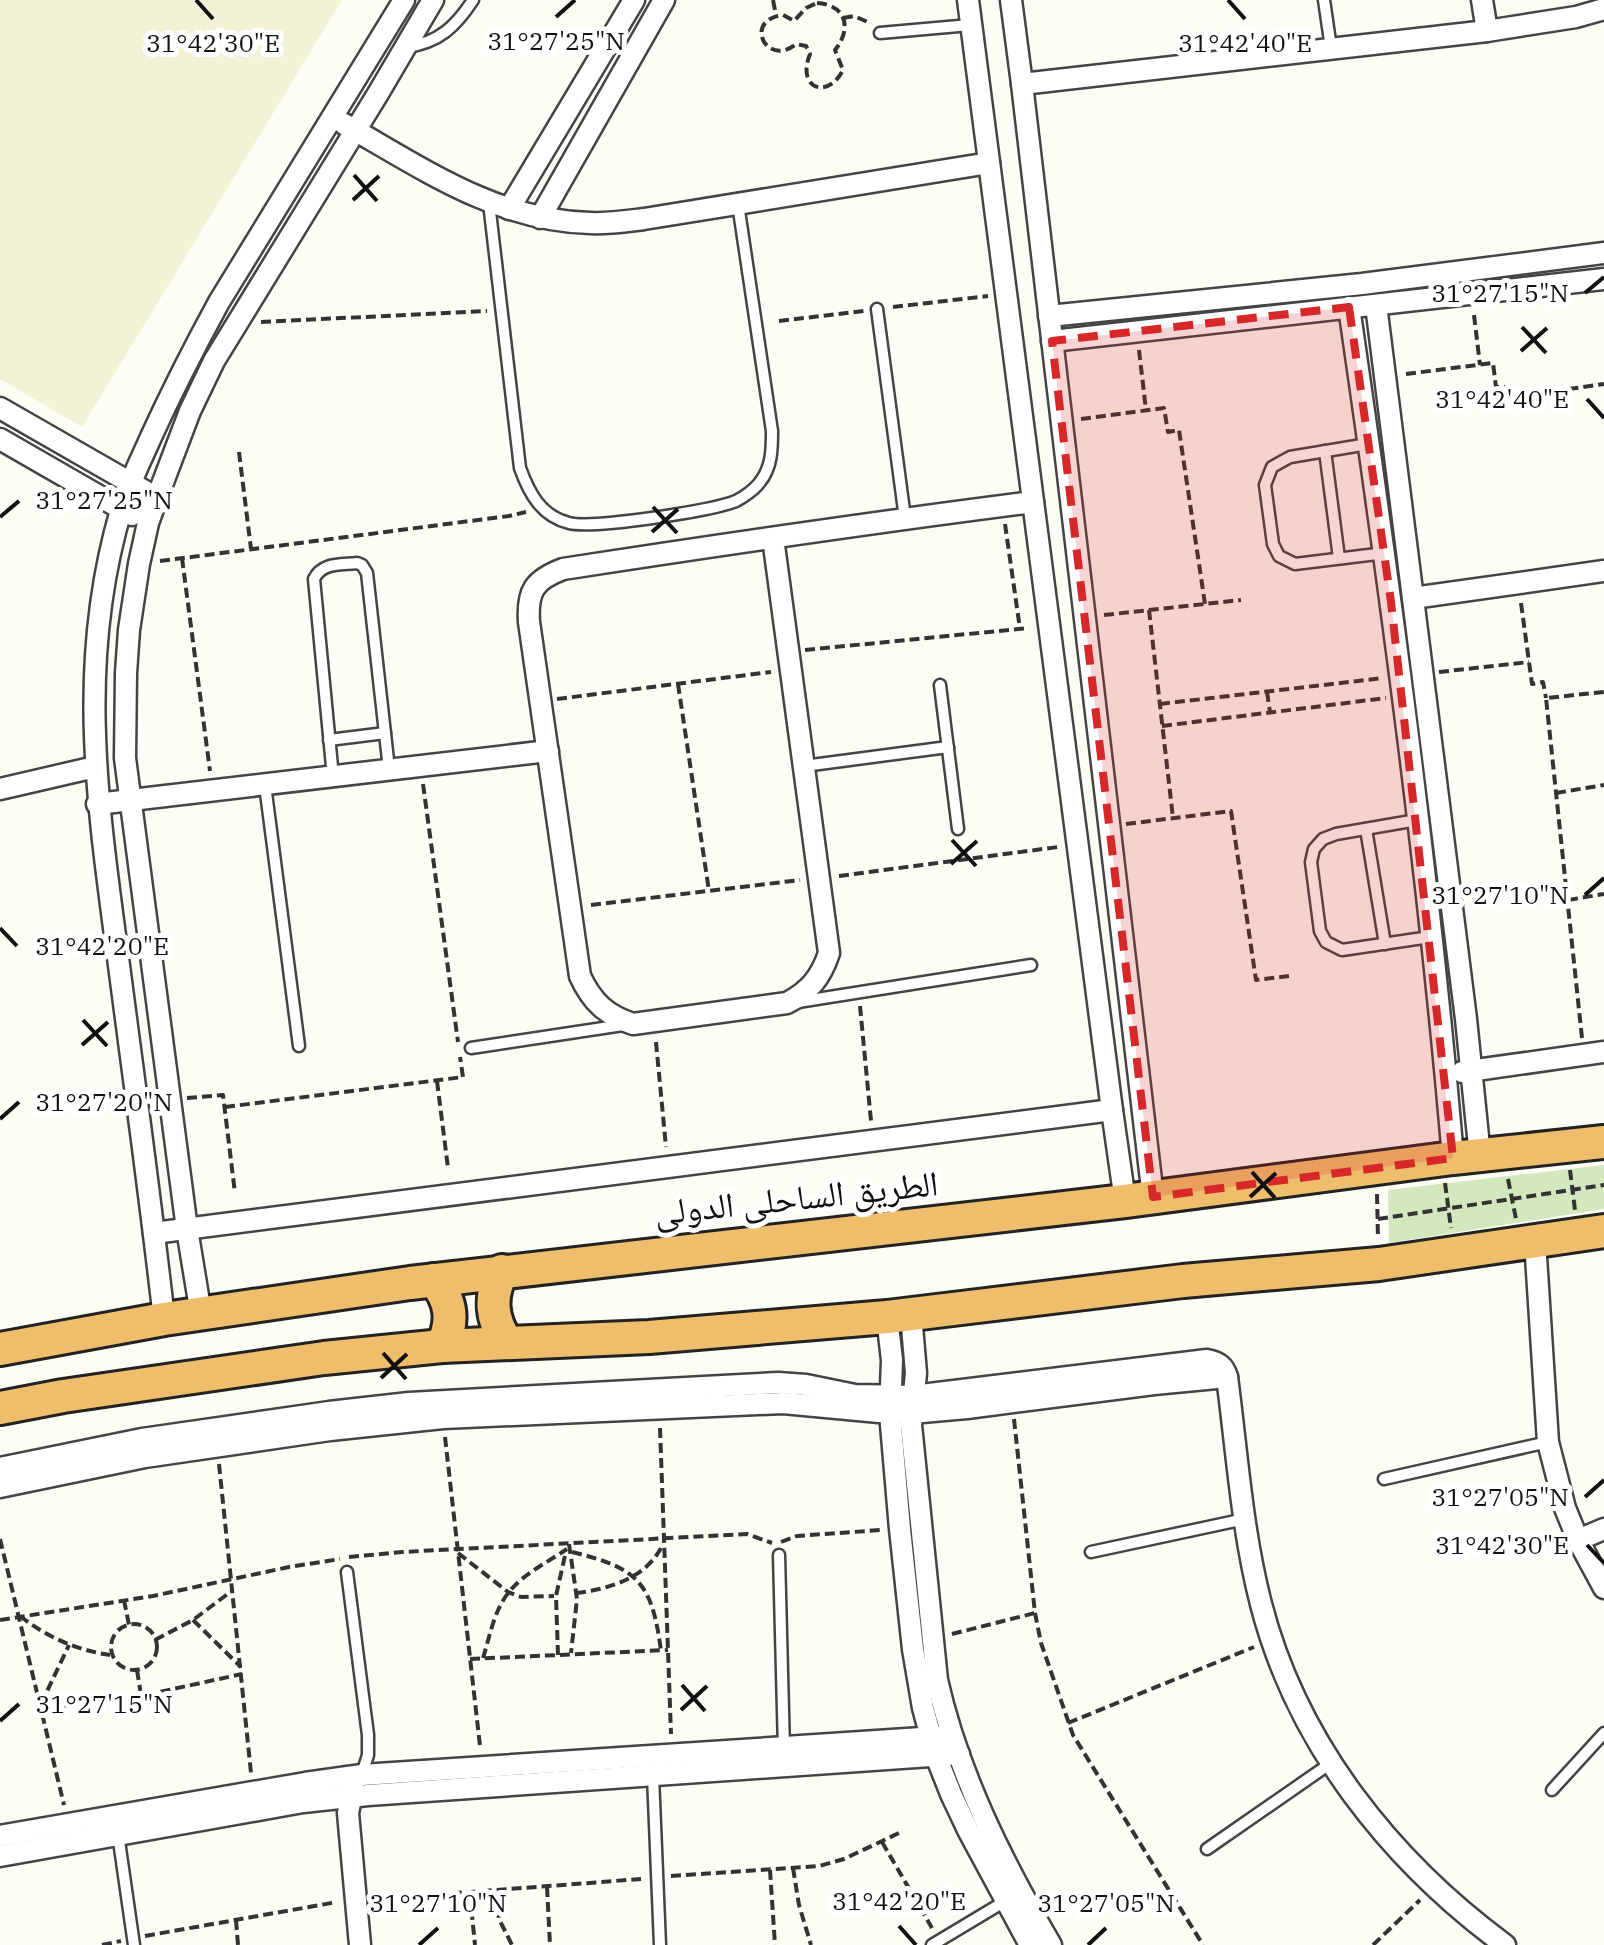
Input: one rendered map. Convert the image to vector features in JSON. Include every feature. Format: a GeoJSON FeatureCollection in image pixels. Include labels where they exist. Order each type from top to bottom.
{"type":"FeatureCollection","features":[{"type":"Feature","properties":{"kind":"highway","name":"الطريق الساحلى الدولى"},"geometry":{"type":"LineString","coordinates":[[0,1349],[164,1319],[502,1271],[1604,1142]]}},
{"type":"Feature","properties":{"kind":"highway"},"geometry":{"type":"LineString","coordinates":[[0,1408],[324,1358],[442,1346],[649,1337],[899,1315],[1183,1281],[1379,1264],[1591,1233]]}},
{"type":"Feature","properties":{"kind":"highway"},"geometry":{"type":"LineString","coordinates":[[502,1271],[492,1300],[493,1315],[506,1342]]}},
{"type":"Feature","properties":{"kind":"highway"},"geometry":{"type":"LineString","coordinates":[[434,1280],[450,1304],[451,1319],[442,1346]]}},
{"type":"Feature","properties":{"kind":"street"},"geometry":{"type":"LineString","coordinates":[[164,1319],[95,767],[94,683],[106,575],[130,484],[193,348],[404,0]]}},
{"type":"Feature","properties":{"kind":"street"},"geometry":{"type":"LineString","coordinates":[[201,1314],[125,758],[129,630],[139,564],[148,523],[202,386],[236,323],[433,0]]}},
{"type":"Feature","properties":{"kind":"street"},"geometry":{"type":"LineString","coordinates":[[499,206],[634,0]]}},
{"type":"Feature","properties":{"kind":"street"},"geometry":{"type":"LineString","coordinates":[[540,218],[664,0]]}},
{"type":"Feature","properties":{"kind":"street"},"geometry":{"type":"LineString","coordinates":[[968,0],[1112,1110],[1140,1199]]}},
{"type":"Feature","properties":{"kind":"street"},"geometry":{"type":"LineString","coordinates":[[1482,0],[1487,31]]}},
{"type":"Feature","properties":{"kind":"street"},"geometry":{"type":"LineString","coordinates":[[1012,1],[1110,826],[1140,1199]]}},
{"type":"Feature","properties":{"kind":"street"},"geometry":{"type":"LineString","coordinates":[[1022,84],[1487,31],[1604,9]]}},
{"type":"Feature","properties":{"kind":"street"},"geometry":{"type":"LineString","coordinates":[[334,118],[456,188],[499,206],[540,218],[592,223],[644,219],[989,163]]}},
{"type":"Feature","properties":{"kind":"street"},"geometry":{"type":"LineString","coordinates":[[1049,316],[1362,284],[1604,253]]}},
{"type":"Feature","properties":{"kind":"street"},"geometry":{"type":"LineString","coordinates":[[1052,342],[1604,279]]}},
{"type":"Feature","properties":{"kind":"street"},"geometry":{"type":"LineString","coordinates":[[1376,304],[1472,1070],[1470,1157]]}},
{"type":"Feature","properties":{"kind":"street"},"geometry":{"type":"LineString","coordinates":[[1349,308],[1401,686],[1446,1075],[1470,1157]]}},
{"type":"Feature","properties":{"kind":"street"},"geometry":{"type":"LineString","coordinates":[[0,408],[157,498]]}},
{"type":"Feature","properties":{"kind":"street"},"geometry":{"type":"LineString","coordinates":[[0,438],[148,523]]}},
{"type":"Feature","properties":{"kind":"street"},"geometry":{"type":"LineString","coordinates":[[773,538],[829,953],[824,969],[814,984],[787,1003],[644,1022],[615,1018],[588,993],[580,976],[528,604],[534,588],[546,575],[563,569],[905,518],[1033,502]]}},
{"type":"Feature","properties":{"kind":"street"},"geometry":{"type":"LineString","coordinates":[[1413,598],[1604,571]]}},
{"type":"Feature","properties":{"kind":"street"},"geometry":{"type":"LineString","coordinates":[[98,804],[548,752]]}},
{"type":"Feature","properties":{"kind":"street"},"geometry":{"type":"LineString","coordinates":[[0,789],[95,767]]}},
{"type":"Feature","properties":{"kind":"street"},"geometry":{"type":"LineString","coordinates":[[1446,1075],[1594,1053]]}},
{"type":"Feature","properties":{"kind":"street"},"geometry":{"type":"LineString","coordinates":[[154,1234],[1112,1110]]}},
{"type":"Feature","properties":{"kind":"street"},"geometry":{"type":"LineString","coordinates":[[1528,1242],[1548,1442],[1565,1508],[1604,1588]]}},
{"type":"Feature","properties":{"kind":"street"},"geometry":{"type":"LineString","coordinates":[[899,1315],[893,1370],[901,1405],[937,1680],[956,1745],[1030,1945]]}},
{"type":"Feature","properties":{"kind":"street"},"geometry":{"type":"LineString","coordinates":[[0,1487],[145,1457],[443,1418],[783,1403],[901,1405],[1206,1360],[1219,1364],[1227,1378],[1261,1604],[1290,1686],[1331,1763],[1398,1850],[1478,1925],[1506,1945]]}},
{"type":"Feature","properties":{"kind":"street"},"geometry":{"type":"LineString","coordinates":[[0,1468],[142,1440],[409,1404],[778,1383],[806,1385],[938,1412],[1227,1378]]}},
{"type":"Feature","properties":{"kind":"street"},"geometry":{"type":"LineString","coordinates":[[901,1405],[900,1529],[913,1649],[934,1746],[968,1830],[1051,1945]]}},
{"type":"Feature","properties":{"kind":"street"},"geometry":{"type":"LineString","coordinates":[[1578,1540],[1604,1529]]}},
{"type":"Feature","properties":{"kind":"street"},"geometry":{"type":"LineString","coordinates":[[0,1836],[362,1775],[956,1745]]}},
{"type":"Feature","properties":{"kind":"street"},"geometry":{"type":"LineString","coordinates":[[0,1856],[303,1802],[659,1761],[784,1756]]}},
{"type":"Feature","properties":{"kind":"street"},"geometry":{"type":"LineString","coordinates":[[360,1945],[348,1814],[350,1797],[362,1775]]}},
{"type":"Feature","properties":{"kind":"lane"},"geometry":{"type":"LineString","coordinates":[[406,48],[437,40],[461,19],[473,0]]}},
{"type":"Feature","properties":{"kind":"lane"},"geometry":{"type":"LineString","coordinates":[[1324,0],[1331,48]]}},
{"type":"Feature","properties":{"kind":"lane"},"geometry":{"type":"LineString","coordinates":[[880,34],[972,24]]}},
{"type":"Feature","properties":{"kind":"lane"},"geometry":{"type":"LineString","coordinates":[[499,206],[501,310],[520,468],[528,492],[546,512],[568,523],[594,525],[715,508],[740,499],[760,482],[772,457],[772,430],[738,204]]}},
{"type":"Feature","properties":{"kind":"lane"},"geometry":{"type":"LineString","coordinates":[[877,309],[905,518]]}},
{"type":"Feature","properties":{"kind":"lane"},"geometry":{"type":"LineString","coordinates":[[1369,443],[1283,459],[1268,472],[1265,485],[1279,556],[1296,564],[1384,554]]}},
{"type":"Feature","properties":{"kind":"lane"},"geometry":{"type":"LineString","coordinates":[[1325,451],[1339,558]]}},
{"type":"Feature","properties":{"kind":"lane"},"geometry":{"type":"LineString","coordinates":[[333,776],[314,579],[324,567],[357,563],[367,572],[390,770]]}},
{"type":"Feature","properties":{"kind":"lane"},"geometry":{"type":"LineString","coordinates":[[940,684],[958,829]]}},
{"type":"Feature","properties":{"kind":"lane"},"geometry":{"type":"LineString","coordinates":[[330,740],[385,734]]}},
{"type":"Feature","properties":{"kind":"lane"},"geometry":{"type":"LineString","coordinates":[[804,766],[948,747]]}},
{"type":"Feature","properties":{"kind":"lane"},"geometry":{"type":"LineString","coordinates":[[265,784],[300,1046]]}},
{"type":"Feature","properties":{"kind":"lane"},"geometry":{"type":"LineString","coordinates":[[1417,820],[1329,836],[1314,849],[1310,862],[1320,930],[1326,942],[1336,949],[1430,936]]}},
{"type":"Feature","properties":{"kind":"lane"},"geometry":{"type":"LineString","coordinates":[[1366,829],[1385,944]]}},
{"type":"Feature","properties":{"kind":"lane"},"geometry":{"type":"LineString","coordinates":[[787,1003],[1031,965]]}},
{"type":"Feature","properties":{"kind":"lane"},"geometry":{"type":"LineString","coordinates":[[471,1048],[644,1022]]}},
{"type":"Feature","properties":{"kind":"lane"},"geometry":{"type":"LineString","coordinates":[[1384,1479],[1548,1442]]}},
{"type":"Feature","properties":{"kind":"lane"},"geometry":{"type":"LineString","coordinates":[[1091,1552],[1246,1518]]}},
{"type":"Feature","properties":{"kind":"lane"},"geometry":{"type":"LineString","coordinates":[[780,1555],[784,1756]]}},
{"type":"Feature","properties":{"kind":"lane"},"geometry":{"type":"LineString","coordinates":[[347,1572],[368,1736],[362,1775]]}},
{"type":"Feature","properties":{"kind":"lane"},"geometry":{"type":"LineString","coordinates":[[1552,1790],[1604,1733]]}},
{"type":"Feature","properties":{"kind":"lane"},"geometry":{"type":"LineString","coordinates":[[659,1761],[660,1945]]}},
{"type":"Feature","properties":{"kind":"lane"},"geometry":{"type":"LineString","coordinates":[[1207,1849],[1331,1763]]}},
{"type":"Feature","properties":{"kind":"lane"},"geometry":{"type":"LineString","coordinates":[[118,1834],[134,1942]]}},
{"type":"Feature","properties":{"kind":"lane"},"geometry":{"type":"LineString","coordinates":[[935,1943],[1014,1897]]}},
{"type":"Feature","properties":{"kind":"path"},"geometry":{"type":"LineString","coordinates":[[773,0],[776,15]]}},
{"type":"Feature","properties":{"kind":"path"},"geometry":{"type":"LineString","coordinates":[[823,3],[836,8],[842,18],[845,30],[835,50],[842,70],[832,85],[820,87],[810,82],[805,72],[810,54],[806,46],[796,44],[782,52],[763,41],[762,27],[776,15],[794,21],[806,8],[823,3]]}},
{"type":"Feature","properties":{"kind":"path"},"geometry":{"type":"LineString","coordinates":[[842,18],[862,18],[880,34]]}},
{"type":"Feature","properties":{"kind":"path"},"geometry":{"type":"LineString","coordinates":[[1472,294],[1480,364]]}},
{"type":"Feature","properties":{"kind":"path"},"geometry":{"type":"LineString","coordinates":[[236,323],[501,310]]}},
{"type":"Feature","properties":{"kind":"path"},"geometry":{"type":"LineString","coordinates":[[1136,332],[1146,410]]}},
{"type":"Feature","properties":{"kind":"path"},"geometry":{"type":"LineString","coordinates":[[1385,376],[1493,363],[1496,388],[1504,387],[1506,398],[1604,384]]}},
{"type":"Feature","properties":{"kind":"path"},"geometry":{"type":"LineString","coordinates":[[1062,422],[1164,408],[1168,432],[1180,430],[1205,604]]}},
{"type":"Feature","properties":{"kind":"path"},"geometry":{"type":"LineString","coordinates":[[239,452],[251,549]]}},
{"type":"Feature","properties":{"kind":"path"},"geometry":{"type":"LineString","coordinates":[[139,564],[509,516],[539,504]]}},
{"type":"Feature","properties":{"kind":"path"},"geometry":{"type":"LineString","coordinates":[[1002,506],[1020,629]]}},
{"type":"Feature","properties":{"kind":"path"},"geometry":{"type":"LineString","coordinates":[[182,558],[212,791]]}},
{"type":"Feature","properties":{"kind":"path"},"geometry":{"type":"LineString","coordinates":[[1518,584],[1532,684],[1543,682],[1546,698],[1568,900],[1594,1053]]}},
{"type":"Feature","properties":{"kind":"path"},"geometry":{"type":"LineString","coordinates":[[1085,618],[1242,600]]}},
{"type":"Feature","properties":{"kind":"path"},"geometry":{"type":"LineString","coordinates":[[1149,610],[1173,818]]}},
{"type":"Feature","properties":{"kind":"path"},"geometry":{"type":"LineString","coordinates":[[540,701],[678,684],[790,661],[1049,626]]}},
{"type":"Feature","properties":{"kind":"path"},"geometry":{"type":"LineString","coordinates":[[1423,673],[1529,662]]}},
{"type":"Feature","properties":{"kind":"path"},"geometry":{"type":"LineString","coordinates":[[678,684],[709,891]]}},
{"type":"Feature","properties":{"kind":"path"},"geometry":{"type":"LineString","coordinates":[[1160,704],[1267,692],[1401,686]]}},
{"type":"Feature","properties":{"kind":"path"},"geometry":{"type":"LineString","coordinates":[[1162,726],[1270,712],[1401,686]]}},
{"type":"Feature","properties":{"kind":"path"},"geometry":{"type":"LineString","coordinates":[[1267,692],[1270,712]]}},
{"type":"Feature","properties":{"kind":"path"},"geometry":{"type":"LineString","coordinates":[[1546,698],[1604,692]]}},
{"type":"Feature","properties":{"kind":"path"},"geometry":{"type":"LineString","coordinates":[[225,1108],[463,1077],[421,766]]}},
{"type":"Feature","properties":{"kind":"path"},"geometry":{"type":"LineString","coordinates":[[1556,793],[1604,785]]}},
{"type":"Feature","properties":{"kind":"path"},"geometry":{"type":"LineString","coordinates":[[1110,826],[1231,812],[1256,980],[1289,976]]}},
{"type":"Feature","properties":{"kind":"path"},"geometry":{"type":"LineString","coordinates":[[1568,900],[1604,894]]}},
{"type":"Feature","properties":{"kind":"path"},"geometry":{"type":"LineString","coordinates":[[858,992],[873,1141]]}},
{"type":"Feature","properties":{"kind":"path"},"geometry":{"type":"LineString","coordinates":[[644,1022],[668,1167]]}},
{"type":"Feature","properties":{"kind":"path"},"geometry":{"type":"LineString","coordinates":[[437,1081],[448,1168]]}},
{"type":"Feature","properties":{"kind":"path"},"geometry":{"type":"LineString","coordinates":[[170,1100],[224,1094],[234,1193]]}},
{"type":"Feature","properties":{"kind":"path"},"geometry":{"type":"LineString","coordinates":[[1568,1147],[1572,1190],[1591,1233]]}},
{"type":"Feature","properties":{"kind":"path"},"geometry":{"type":"LineString","coordinates":[[1454,1253],[1449,1208],[1470,1157],[1512,1199],[1528,1242]]}},
{"type":"Feature","properties":{"kind":"path"},"geometry":{"type":"LineString","coordinates":[[1377,1168],[1379,1264]]}},
{"type":"Feature","properties":{"kind":"path"},"geometry":{"type":"LineString","coordinates":[[1378,1219],[1604,1186]]}},
{"type":"Feature","properties":{"kind":"path"},"geometry":{"type":"LineString","coordinates":[[1012,1402],[1035,1614],[1068,1723],[1082,1752],[1203,1945]]}},
{"type":"Feature","properties":{"kind":"path"},"geometry":{"type":"LineString","coordinates":[[659,1761],[668,1650],[660,1408]]}},
{"type":"Feature","properties":{"kind":"path"},"geometry":{"type":"LineString","coordinates":[[443,1418],[482,1766]]}},
{"type":"Feature","properties":{"kind":"path"},"geometry":{"type":"LineString","coordinates":[[217,1446],[253,1792]]}},
{"type":"Feature","properties":{"kind":"path"},"geometry":{"type":"LineString","coordinates":[[0,1620],[346,1558],[569,1549],[747,1534],[774,1543],[796,1536],[900,1529]]}},
{"type":"Feature","properties":{"kind":"path"},"geometry":{"type":"LineString","coordinates":[[0,1539],[69,1825]]}},
{"type":"Feature","properties":{"kind":"path"},"geometry":{"type":"LineString","coordinates":[[576,1594],[612,1586],[634,1576],[652,1562],[664,1540]]}},
{"type":"Feature","properties":{"kind":"path"},"geometry":{"type":"LineString","coordinates":[[569,1549],[634,1576],[649,1600],[660,1651]]}},
{"type":"Feature","properties":{"kind":"path"},"geometry":{"type":"LineString","coordinates":[[484,1658],[508,1592],[569,1549]]}},
{"type":"Feature","properties":{"kind":"path"},"geometry":{"type":"LineString","coordinates":[[569,1549],[576,1594],[570,1654]]}},
{"type":"Feature","properties":{"kind":"path"},"geometry":{"type":"LineString","coordinates":[[558,1655],[556,1596],[569,1549]]}},
{"type":"Feature","properties":{"kind":"path"},"geometry":{"type":"LineString","coordinates":[[458,1551],[508,1592],[521,1597],[556,1596]]}},
{"type":"Feature","properties":{"kind":"path"},"geometry":{"type":"LineString","coordinates":[[155,1640],[193,1620],[234,1590]]}},
{"type":"Feature","properties":{"kind":"path"},"geometry":{"type":"LineString","coordinates":[[124,1600],[128,1625]]}},
{"type":"Feature","properties":{"kind":"path"},"geometry":{"type":"LineString","coordinates":[[932,1638],[1035,1614]]}},
{"type":"Feature","properties":{"kind":"path"},"geometry":{"type":"LineString","coordinates":[[20,1616],[69,1645],[112,1656],[122,1667],[137,1670],[153,1659],[155,1640],[147,1629],[128,1625],[114,1637],[112,1656]]}},
{"type":"Feature","properties":{"kind":"path"},"geometry":{"type":"LineString","coordinates":[[193,1620],[242,1670]]}},
{"type":"Feature","properties":{"kind":"path"},"geometry":{"type":"LineString","coordinates":[[1068,1723],[1272,1640]]}},
{"type":"Feature","properties":{"kind":"path"},"geometry":{"type":"LineString","coordinates":[[41,1707],[69,1645]]}},
{"type":"Feature","properties":{"kind":"path"},"geometry":{"type":"LineString","coordinates":[[470,1659],[668,1650]]}},
{"type":"Feature","properties":{"kind":"path"},"geometry":{"type":"LineString","coordinates":[[137,1670],[141,1696]]}},
{"type":"Feature","properties":{"kind":"path"},"geometry":{"type":"LineString","coordinates":[[41,1707],[141,1696],[242,1670]]}},
{"type":"Feature","properties":{"kind":"path"},"geometry":{"type":"LineString","coordinates":[[102,1945],[355,1900],[819,1866],[844,1860],[899,1834]]}},
{"type":"Feature","properties":{"kind":"path"},"geometry":{"type":"LineString","coordinates":[[882,1842],[935,1943]]}},
{"type":"Feature","properties":{"kind":"path"},"geometry":{"type":"LineString","coordinates":[[793,1868],[811,1945]]}},
{"type":"Feature","properties":{"kind":"path"},"geometry":{"type":"LineString","coordinates":[[770,1870],[775,1945]]}},
{"type":"Feature","properties":{"kind":"path"},"geometry":{"type":"LineString","coordinates":[[547,1886],[550,1945]]}},
{"type":"Feature","properties":{"kind":"path"},"geometry":{"type":"LineString","coordinates":[[1373,1945],[1434,1886]]}},
{"type":"Feature","properties":{"kind":"path"},"geometry":{"type":"LineString","coordinates":[[494,1891],[500,1919],[512,1945]]}},
{"type":"Feature","properties":{"kind":"path"},"geometry":{"type":"LineString","coordinates":[[470,1893],[475,1945]]}},
{"type":"Feature","properties":{"kind":"path"},"geometry":{"type":"LineString","coordinates":[[236,1919],[238,1945]]}},
{"type":"Feature","properties":{"kind":"highlighted area"},"geometry":{"type":"Polygon","coordinates":[[[1349,307],[1391,602],[1453,1158],[1153,1197],[1052,341],[1349,307]]]}},
{"type":"Feature","properties":{"kind":"shaded area"},"geometry":{"type":"Polygon","coordinates":[[[0,0],[342,0],[82,427],[0,379],[0,0]]]}},
{"type":"Feature","properties":{"kind":"green space"},"geometry":{"type":"Polygon","coordinates":[[[1604,1165],[1604,1209],[1389,1243],[1388,1190],[1604,1165]]]}}]}
